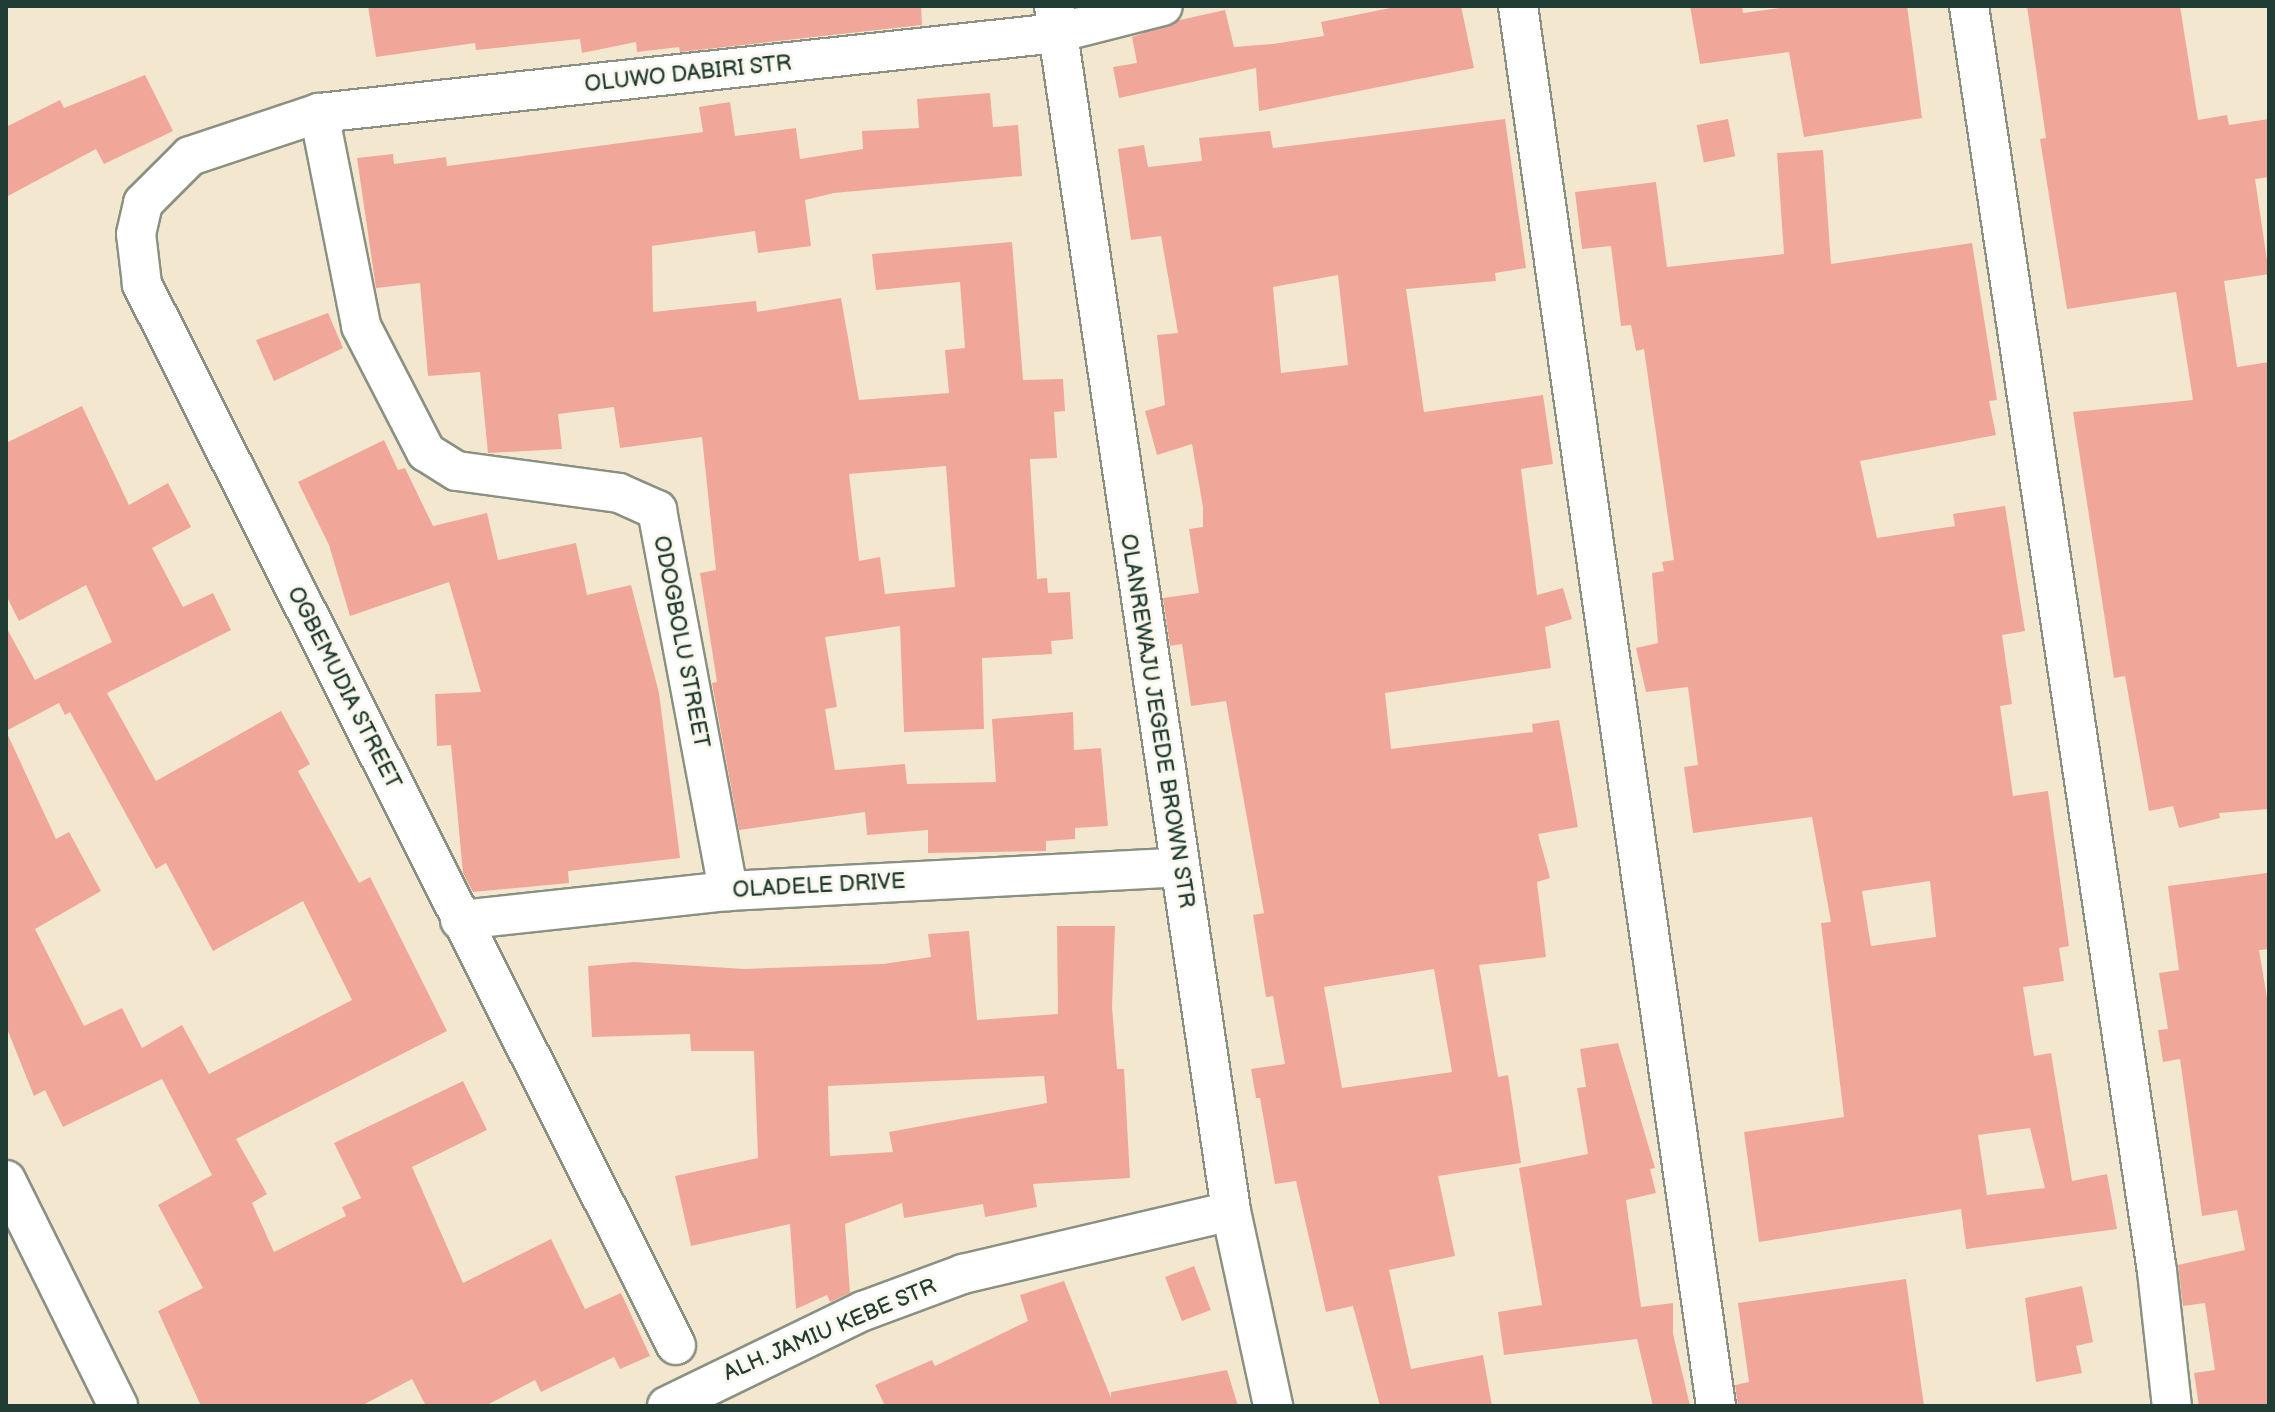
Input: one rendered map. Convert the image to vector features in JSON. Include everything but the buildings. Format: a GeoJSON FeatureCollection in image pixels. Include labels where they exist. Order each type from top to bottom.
{"type":"FeatureCollection","features":[{"type":"Feature","properties":{"kind":"street","name":"OLUWO DABIRI STR"},"geometry":{"type":"LineString","coordinates":[[319,113],[1163,6]]}},
{"type":"Feature","properties":{"kind":"street"},"geometry":{"type":"LineString","coordinates":[[1518,6],[1716,1406]]}},
{"type":"Feature","properties":{"kind":"street"},"geometry":{"type":"LineString","coordinates":[[1969,6],[2157,1271],[2172,1406]]}},
{"type":"Feature","properties":{"kind":"street","name":"OLANREWAJU JEGEDE BROWN STR"},"geometry":{"type":"LineString","coordinates":[[1056,20],[1231,1211],[1273,1406]]}},
{"type":"Feature","properties":{"kind":"street","name":"ODOGBOLU STREET"},"geometry":{"type":"LineString","coordinates":[[319,113],[361,326],[426,452],[457,471],[619,493],[657,510],[728,891]]}},
{"type":"Feature","properties":{"kind":"street","name":"OGBEMUDIA STREET"},"geometry":{"type":"LineString","coordinates":[[319,113],[190,156],[160,181],[143,203],[136,234],[142,284],[676,1345]]}},
{"type":"Feature","properties":{"kind":"street","name":"OLADELE DRIVE"},"geometry":{"type":"LineString","coordinates":[[460,920],[728,891],[1179,867]]}},
{"type":"Feature","properties":{"kind":"street"},"geometry":{"type":"LineString","coordinates":[[6,1180],[118,1406]]}},
{"type":"Feature","properties":{"kind":"street","name":"ALH. JAMIU KEBE STR"},"geometry":{"type":"LineString","coordinates":[[667,1406],[863,1311],[963,1274],[1231,1211]]}}]}
